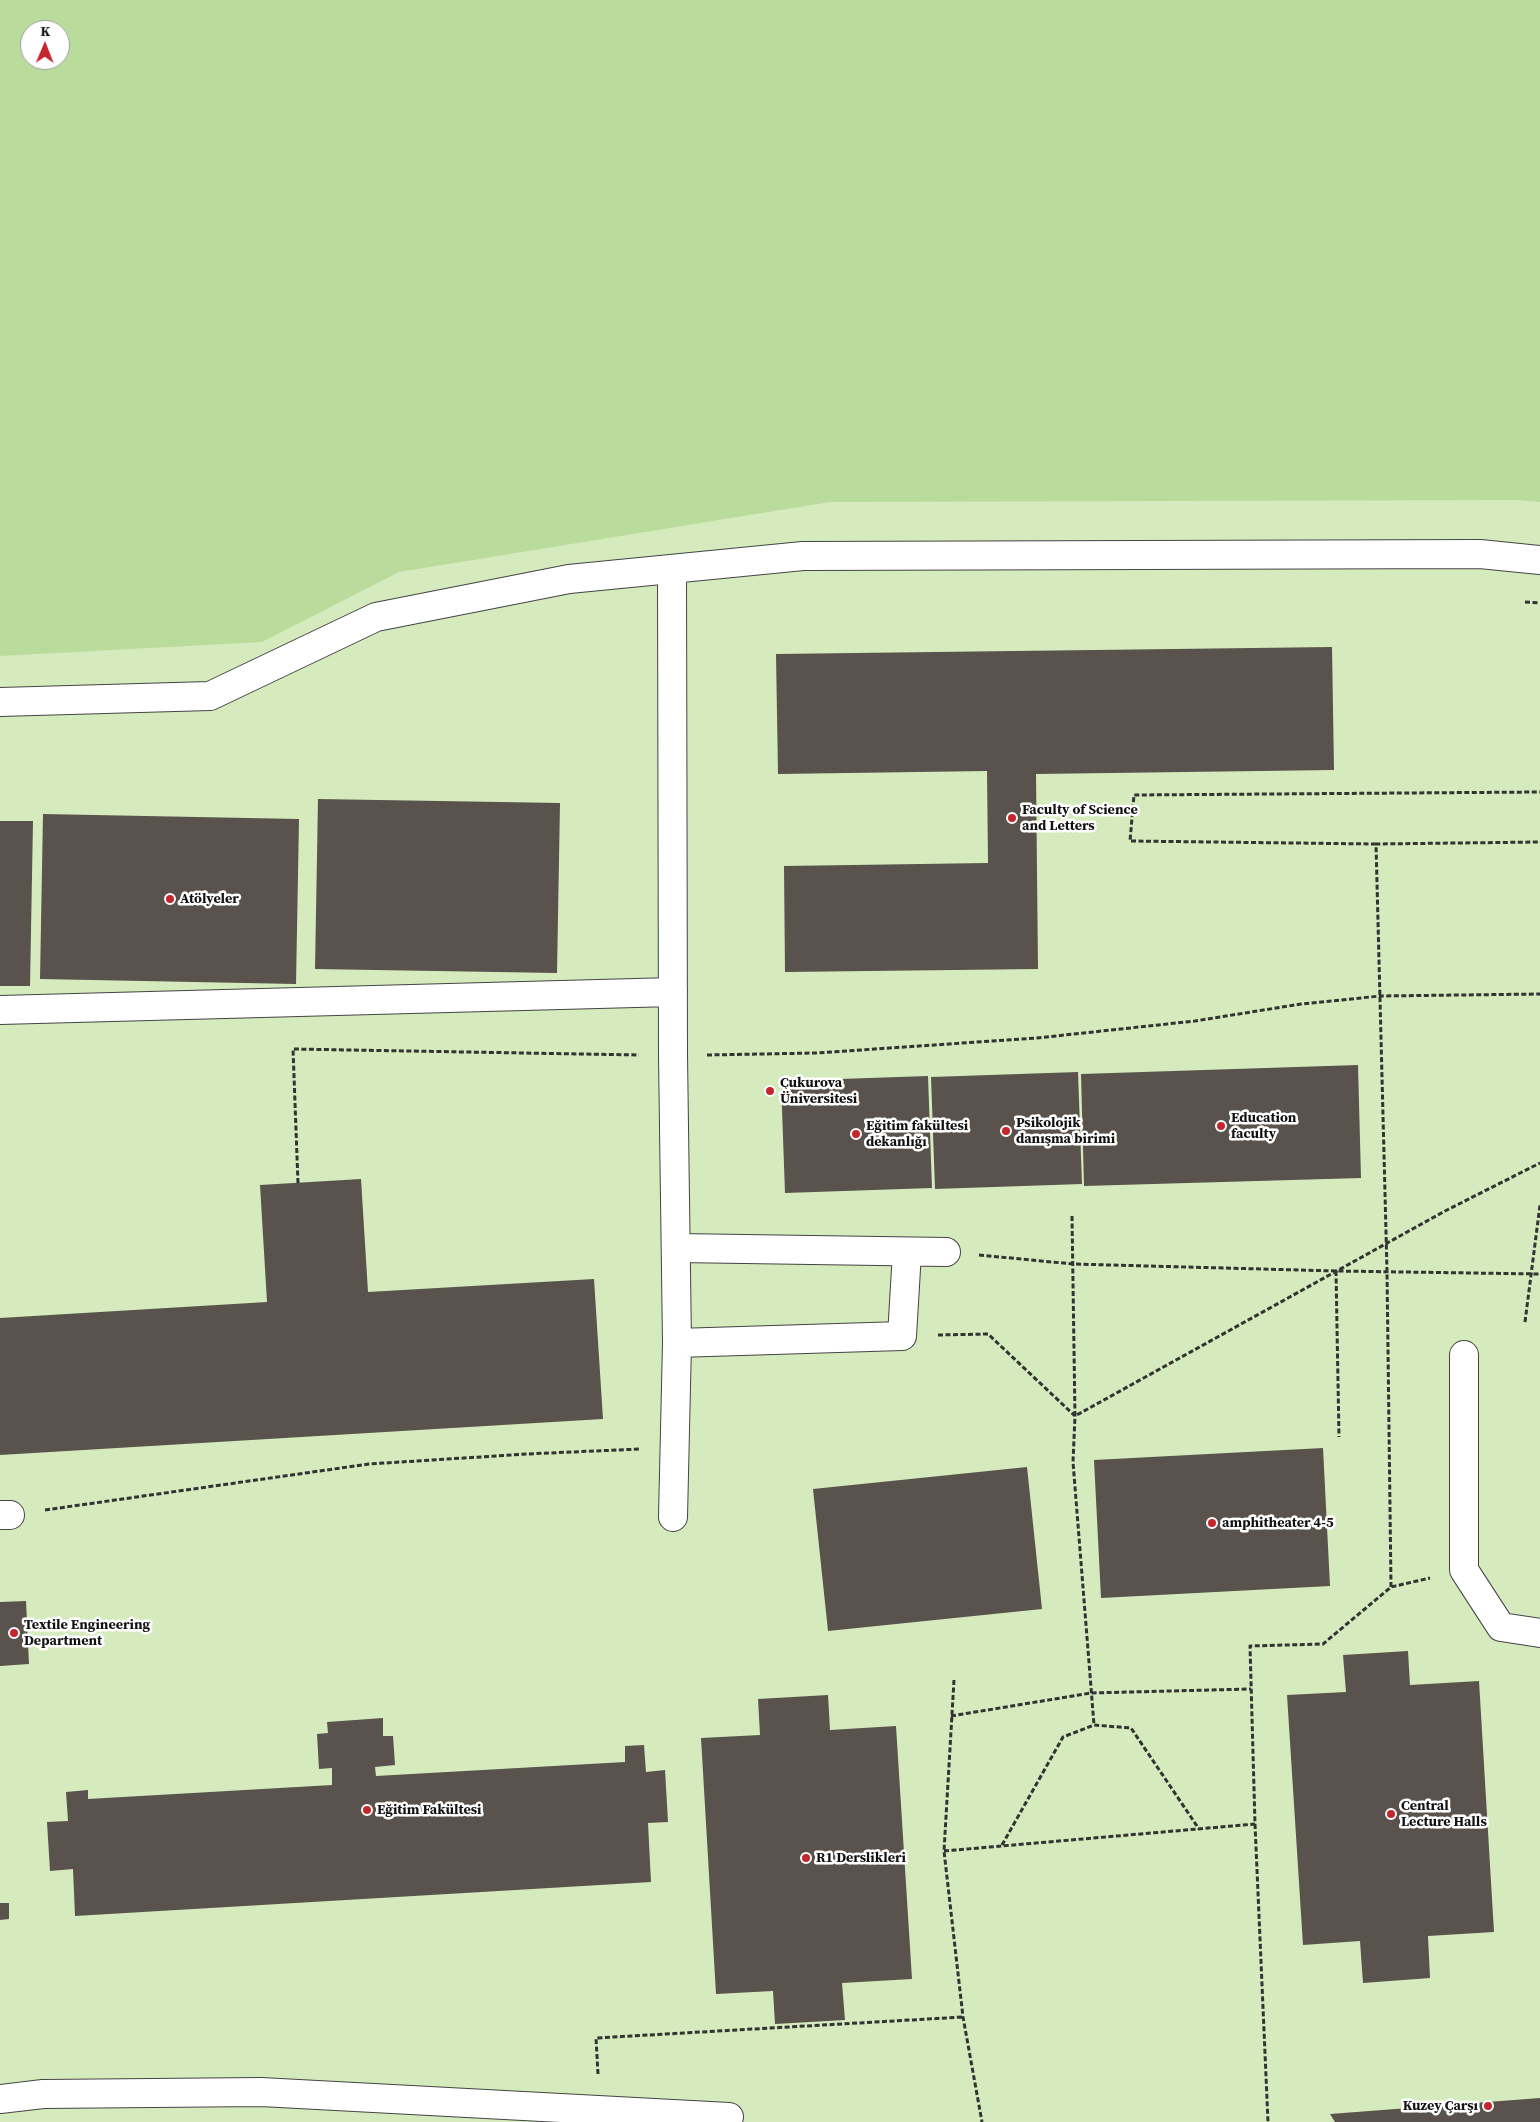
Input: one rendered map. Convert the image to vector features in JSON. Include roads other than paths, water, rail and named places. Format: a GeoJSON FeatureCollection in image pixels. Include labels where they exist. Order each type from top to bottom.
{"type":"FeatureCollection","features":[{"type":"Feature","properties":{"kind":"street"},"geometry":{"type":"LineString","coordinates":[[0,702],[210,696],[376,617],[569,579],[803,556],[1480,554],[1540,560]]}},
{"type":"Feature","properties":{"kind":"street"},"geometry":{"type":"LineString","coordinates":[[672,569],[673,1055],[677,1343],[673,1517]]}},
{"type":"Feature","properties":{"kind":"street"},"geometry":{"type":"LineString","coordinates":[[0,1010],[673,992]]}},
{"type":"Feature","properties":{"kind":"street"},"geometry":{"type":"LineString","coordinates":[[676,1248],[946,1252]]}},
{"type":"Feature","properties":{"kind":"street"},"geometry":{"type":"LineString","coordinates":[[677,1343],[902,1336],[907,1252]]}},
{"type":"Feature","properties":{"kind":"street"},"geometry":{"type":"LineString","coordinates":[[1464,1354],[1464,1570],[1501,1627],[1540,1633]]}},
{"type":"Feature","properties":{"kind":"street"},"geometry":{"type":"LineString","coordinates":[[0,2099],[43,2094],[260,2092],[729,2117]]}},
{"type":"Feature","properties":{"kind":"place","name":"Faculty of Science and Letters"},"geometry":{"type":"Point","coordinates":[1012,818]}},
{"type":"Feature","properties":{"kind":"place","name":"Atölyeler"},"geometry":{"type":"Point","coordinates":[170,899]}},
{"type":"Feature","properties":{"kind":"place","name":"Çukurova Üniversitesi"},"geometry":{"type":"Point","coordinates":[770,1091]}},
{"type":"Feature","properties":{"kind":"place","name":"Education faculty"},"geometry":{"type":"Point","coordinates":[1221,1126]}},
{"type":"Feature","properties":{"kind":"place","name":"Psikolojik danışma birimi"},"geometry":{"type":"Point","coordinates":[1006,1131]}},
{"type":"Feature","properties":{"kind":"place","name":"Eğitim fakültesi dekanlığı"},"geometry":{"type":"Point","coordinates":[856,1134]}},
{"type":"Feature","properties":{"kind":"place","name":"amphitheater 4-5"},"geometry":{"type":"Point","coordinates":[1212,1523]}},
{"type":"Feature","properties":{"kind":"place","name":"Textile Engineering Department"},"geometry":{"type":"Point","coordinates":[14,1633]}},
{"type":"Feature","properties":{"kind":"place","name":"Eğitim Fakültesi"},"geometry":{"type":"Point","coordinates":[367,1810]}},
{"type":"Feature","properties":{"kind":"place","name":"Central Lecture Halls"},"geometry":{"type":"Point","coordinates":[1391,1814]}},
{"type":"Feature","properties":{"kind":"place","name":"R1 Derslikleri"},"geometry":{"type":"Point","coordinates":[806,1858]}},
{"type":"Feature","properties":{"kind":"place","name":"Kuzey Çarşı"},"geometry":{"type":"Point","coordinates":[1488,2106]}}]}
